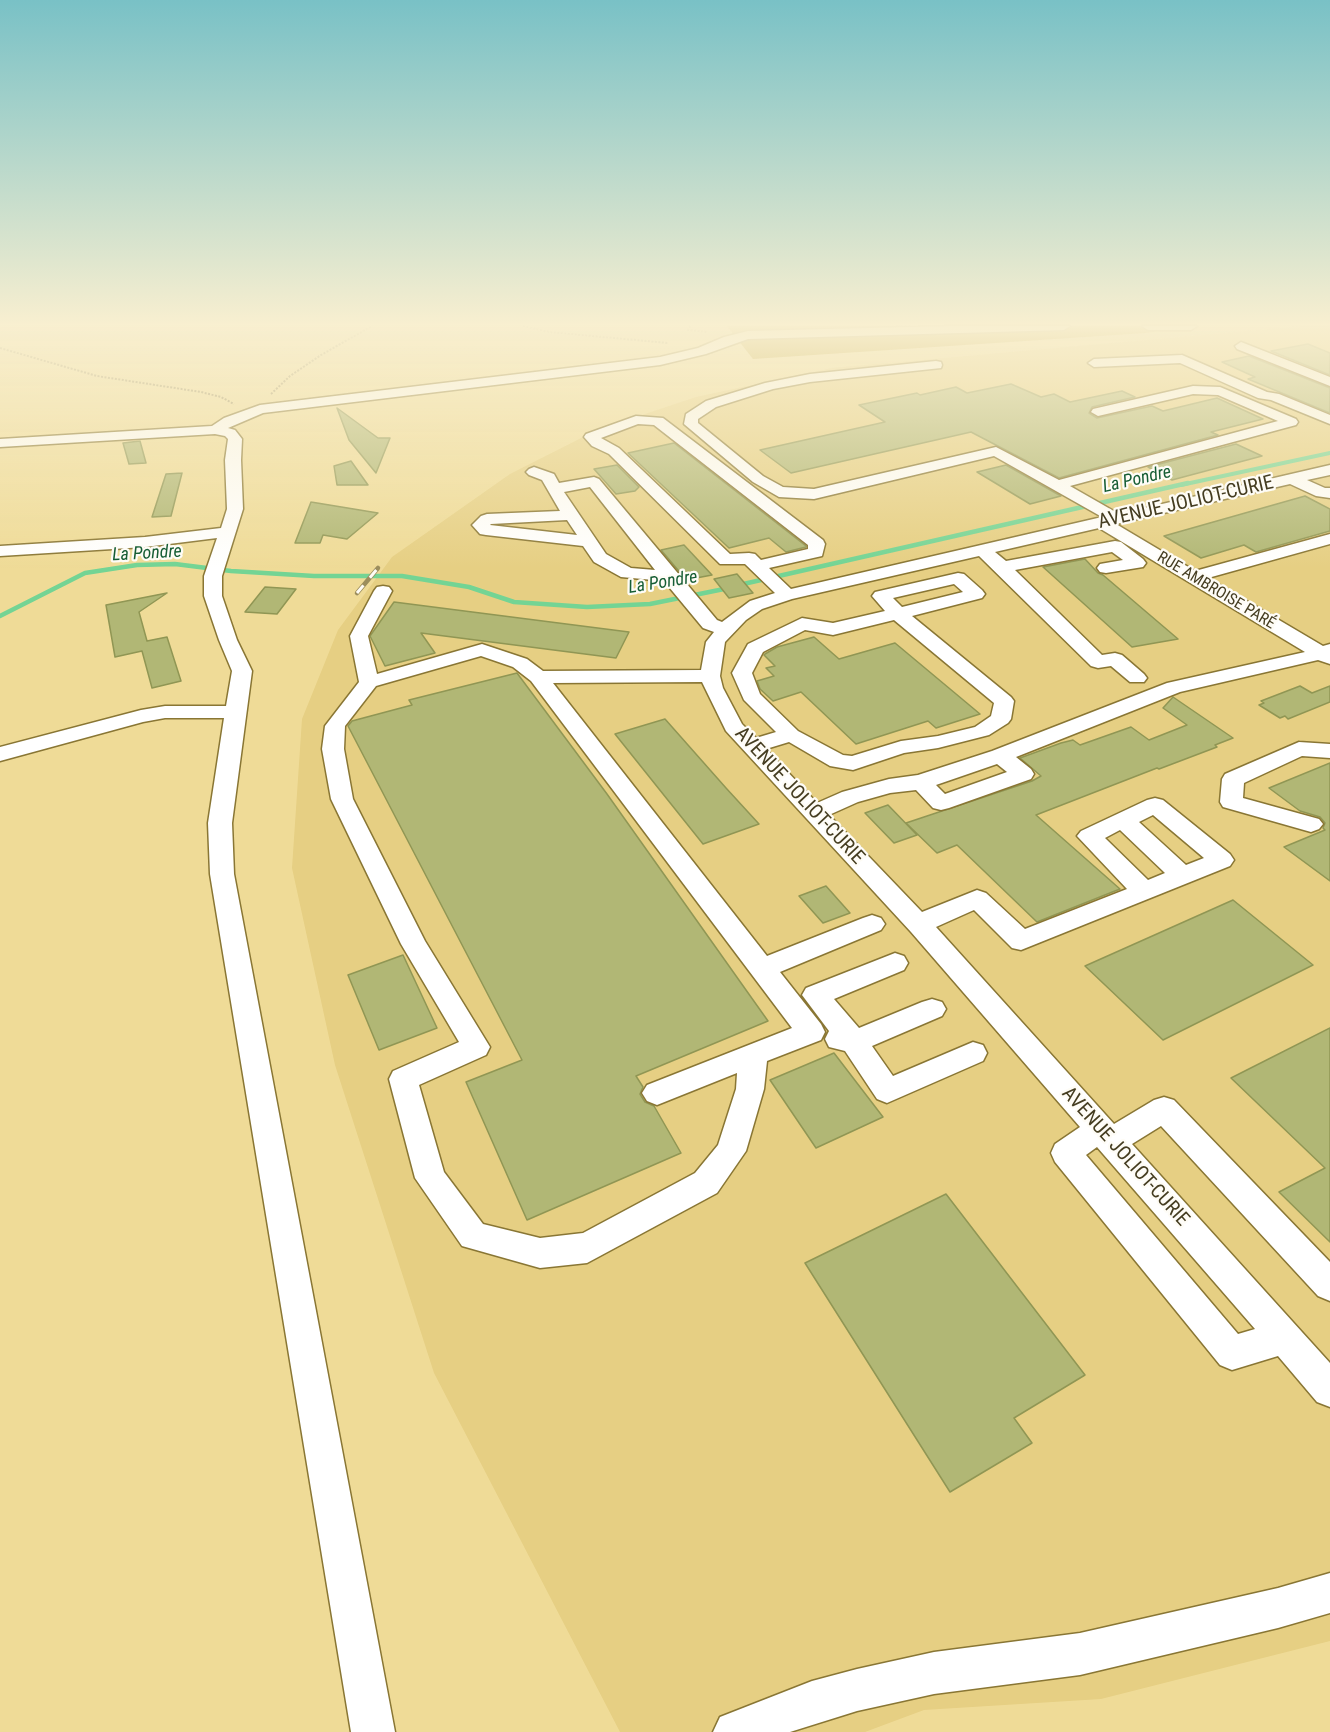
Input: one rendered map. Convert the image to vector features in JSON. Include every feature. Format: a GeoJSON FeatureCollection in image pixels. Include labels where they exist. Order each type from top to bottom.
{"type":"FeatureCollection","features":[{"type":"Feature","properties":{"kind":"street"},"geometry":{"type":"LineString","coordinates":[[215,430],[242,415],[260,409],[278,407]]}},
{"type":"Feature","properties":{"kind":"street","name":"RUE AMBROISE PARÉ"},"geometry":{"type":"LineString","coordinates":[[707,407],[691,417],[692,424],[758,479],[779,492],[814,494],[996,451],[1079,497],[1193,577],[1327,654]]}},
{"type":"Feature","properties":{"kind":"street"},"geometry":{"type":"LineString","coordinates":[[1098,412],[1120,407]]}},
{"type":"Feature","properties":{"kind":"street"},"geometry":{"type":"LineString","coordinates":[[1058,485],[1291,422],[1256,407]]}},
{"type":"Feature","properties":{"kind":"street"},"geometry":{"type":"LineString","coordinates":[[1298,407],[1330,420]]}},
{"type":"Feature","properties":{"kind":"street"},"geometry":{"type":"LineString","coordinates":[[636,420],[658,421],[817,544],[816,552],[772,580],[749,558],[726,560],[614,451],[597,443],[591,437],[636,420]]}},
{"type":"Feature","properties":{"kind":"street"},"geometry":{"type":"LineString","coordinates":[[0,443],[215,430],[230,433],[235,438],[233,460],[235,509],[215,568],[213,596],[216,609],[242,671],[220,823],[222,874],[373,1732]]}},
{"type":"Feature","properties":{"kind":"street"},"geometry":{"type":"LineString","coordinates":[[534,472],[549,477],[554,489],[600,558],[627,573],[672,582]]}},
{"type":"Feature","properties":{"kind":"street","name":"AVENUE JOLIOT-CURIE"},"geometry":{"type":"LineString","coordinates":[[1329,477],[1292,479],[1107,517],[981,550],[772,580],[756,605],[739,616],[716,642],[710,676],[713,688],[734,727],[920,926],[1330,1389]]}},
{"type":"Feature","properties":{"kind":"street"},"geometry":{"type":"LineString","coordinates":[[554,489],[594,482],[672,582],[710,624],[726,630]]}},
{"type":"Feature","properties":{"kind":"street"},"geometry":{"type":"LineString","coordinates":[[504,503],[569,512]]}},
{"type":"Feature","properties":{"kind":"street"},"geometry":{"type":"LineString","coordinates":[[569,512],[487,519],[480,525],[486,530],[508,531],[552,539],[588,541]]}},
{"type":"Feature","properties":{"kind":"street"},"geometry":{"type":"LineString","coordinates":[[0,551],[145,542],[228,532]]}},
{"type":"Feature","properties":{"kind":"street"},"geometry":{"type":"LineString","coordinates":[[1193,577],[1330,539]]}},
{"type":"Feature","properties":{"kind":"street"},"geometry":{"type":"LineString","coordinates":[[1002,567],[1115,546],[1137,563],[1106,568]]}},
{"type":"Feature","properties":{"kind":"street"},"geometry":{"type":"LineString","coordinates":[[981,550],[1002,567],[1098,662],[1115,659],[1137,678]]}},
{"type":"Feature","properties":{"kind":"street"},"geometry":{"type":"LineString","coordinates":[[369,682],[359,636],[383,591]]}},
{"type":"Feature","properties":{"kind":"street"},"geometry":{"type":"LineString","coordinates":[[752,746],[791,735],[838,761],[853,763],[901,747],[938,742],[982,731],[1001,718],[1004,701],[898,614],[833,629],[802,624],[755,648],[742,673],[752,696],[791,735]]}},
{"type":"Feature","properties":{"kind":"street"},"geometry":{"type":"LineString","coordinates":[[753,1055],[750,1089],[731,1151],[706,1184],[587,1248],[540,1253],[472,1236],[430,1178],[403,1079],[476,1047],[414,944],[342,799],[334,759],[335,726],[369,682],[483,650],[520,663],[538,677],[811,1032]]}},
{"type":"Feature","properties":{"kind":"street"},"geometry":{"type":"LineString","coordinates":[[815,813],[850,797],[889,786],[921,782],[1000,756],[1174,687],[1327,654]]}},
{"type":"Feature","properties":{"kind":"street"},"geometry":{"type":"LineString","coordinates":[[538,677],[710,676]]}},
{"type":"Feature","properties":{"kind":"street"},"geometry":{"type":"LineString","coordinates":[[0,754],[141,716],[165,712],[237,712]]}},
{"type":"Feature","properties":{"kind":"street"},"geometry":{"type":"LineString","coordinates":[[1311,824],[1231,802],[1233,779],[1299,750],[1330,751]]}},
{"type":"Feature","properties":{"kind":"street"},"geometry":{"type":"LineString","coordinates":[[921,782],[940,803],[1023,774],[1000,756]]}},
{"type":"Feature","properties":{"kind":"street"},"geometry":{"type":"LineString","coordinates":[[920,926],[930,919],[977,898],[1021,941],[1222,860],[1155,805],[1089,836],[1143,891]]}},
{"type":"Feature","properties":{"kind":"street"},"geometry":{"type":"LineString","coordinates":[[1123,820],[1183,876]]}},
{"type":"Feature","properties":{"kind":"street"},"geometry":{"type":"LineString","coordinates":[[762,969],[872,924]]}},
{"type":"Feature","properties":{"kind":"street"},"geometry":{"type":"LineString","coordinates":[[895,963],[815,995],[854,1042],[887,1090],[973,1053]]}},
{"type":"Feature","properties":{"kind":"street"},"geometry":{"type":"LineString","coordinates":[[657,1093],[811,1032],[854,1042],[932,1009]]}},
{"type":"Feature","properties":{"kind":"street"},"geometry":{"type":"LineString","coordinates":[[1284,1337],[1232,1353],[1066,1154],[1164,1109],[1330,1285]]}},
{"type":"Feature","properties":{"kind":"street"},"geometry":{"type":"LineString","coordinates":[[735,1732],[812,1702],[857,1689],[934,1673],[1080,1654],[1278,1608],[1330,1593]]}},
{"type":"Feature","properties":{"kind":"path"},"geometry":{"type":"LineString","coordinates":[[236,407],[242,415]]}},
{"type":"Feature","properties":{"kind":"shaded area"},"geometry":{"type":"Polygon","coordinates":[[[667,407],[1330,407],[1330,1641],[1101,1699],[924,1710],[865,1732],[620,1732],[434,1373],[335,1065],[292,868],[302,719],[338,630],[392,557],[510,474],[597,430],[667,407]]]}},
{"type":"Feature","properties":{"kind":"building"},"geometry":{"type":"Polygon","coordinates":[[[862,407],[1093,407],[1089,413],[1097,418],[1148,407],[1163,411],[1180,407],[1236,407],[1263,419],[1211,432],[1218,435],[1059,478],[971,432],[791,473],[760,450],[885,422],[862,407]]]}},
{"type":"Feature","properties":{"kind":"building"},"geometry":{"type":"Polygon","coordinates":[[[1315,407],[1330,407],[1330,413],[1315,407]]]}},
{"type":"Feature","properties":{"kind":"building"},"geometry":{"type":"Polygon","coordinates":[[[337,408],[378,438],[390,438],[376,473],[349,440],[337,408]]]}},
{"type":"Feature","properties":{"kind":"building"},"geometry":{"type":"Polygon","coordinates":[[[140,441],[146,463],[129,464],[123,443],[140,441]]]}},
{"type":"Feature","properties":{"kind":"building"},"geometry":{"type":"Polygon","coordinates":[[[674,443],[806,547],[786,552],[769,538],[729,548],[628,453],[674,443]]]}},
{"type":"Feature","properties":{"kind":"building"},"geometry":{"type":"Polygon","coordinates":[[[1236,444],[1262,456],[1172,480],[1148,467],[1236,444]]]}},
{"type":"Feature","properties":{"kind":"building"},"geometry":{"type":"Polygon","coordinates":[[[351,461],[368,485],[337,485],[334,466],[351,461]]]}},
{"type":"Feature","properties":{"kind":"building"},"geometry":{"type":"Polygon","coordinates":[[[617,465],[639,487],[635,491],[616,494],[594,469],[617,465]]]}},
{"type":"Feature","properties":{"kind":"building"},"geometry":{"type":"Polygon","coordinates":[[[1006,465],[1061,496],[1030,504],[977,472],[1006,465]]]}},
{"type":"Feature","properties":{"kind":"building"},"geometry":{"type":"Polygon","coordinates":[[[182,473],[171,516],[152,517],[166,474],[182,473]]]}},
{"type":"Feature","properties":{"kind":"building"},"geometry":{"type":"Polygon","coordinates":[[[1305,496],[1330,509],[1330,531],[1256,552],[1244,545],[1201,558],[1164,536],[1305,496]]]}},
{"type":"Feature","properties":{"kind":"building"},"geometry":{"type":"Polygon","coordinates":[[[311,502],[378,513],[347,539],[323,535],[320,543],[295,543],[311,502]]]}},
{"type":"Feature","properties":{"kind":"building"},"geometry":{"type":"Polygon","coordinates":[[[684,545],[712,575],[691,579],[687,575],[683,576],[661,550],[684,545]]]}},
{"type":"Feature","properties":{"kind":"building"},"geometry":{"type":"Polygon","coordinates":[[[1085,559],[1098,573],[1178,639],[1132,647],[1043,567],[1085,559]]]}},
{"type":"Feature","properties":{"kind":"building"},"geometry":{"type":"Polygon","coordinates":[[[737,574],[753,593],[729,598],[714,579],[737,574]]]}},
{"type":"Feature","properties":{"kind":"building"},"geometry":{"type":"Polygon","coordinates":[[[265,587],[296,589],[277,614],[245,612],[265,587]]]}},
{"type":"Feature","properties":{"kind":"building"},"geometry":{"type":"Polygon","coordinates":[[[167,593],[139,612],[147,641],[167,637],[181,681],[152,688],[142,651],[115,657],[106,605],[167,593]]]}},
{"type":"Feature","properties":{"kind":"building"},"geometry":{"type":"Polygon","coordinates":[[[394,602],[629,632],[616,658],[421,633],[435,653],[385,666],[370,636],[394,602]]]}},
{"type":"Feature","properties":{"kind":"building"},"geometry":{"type":"Polygon","coordinates":[[[814,637],[839,659],[895,643],[980,714],[936,728],[928,721],[856,744],[801,692],[773,701],[760,689],[757,681],[774,676],[766,668],[775,666],[765,654],[777,647],[814,637]]]}},
{"type":"Feature","properties":{"kind":"building"},"geometry":{"type":"Polygon","coordinates":[[[517,673],[607,794],[768,1021],[636,1076],[643,1087],[640,1094],[645,1102],[654,1106],[681,1153],[527,1220],[466,1082],[522,1060],[348,726],[352,721],[412,705],[409,700],[517,673]]]}},
{"type":"Feature","properties":{"kind":"building"},"geometry":{"type":"Polygon","coordinates":[[[1300,686],[1312,693],[1330,686],[1330,702],[1288,719],[1285,716],[1280,718],[1259,705],[1264,703],[1261,701],[1300,686]]]}},
{"type":"Feature","properties":{"kind":"building"},"geometry":{"type":"Polygon","coordinates":[[[1173,697],[1233,738],[1215,745],[1217,747],[1036,815],[1120,889],[1037,922],[957,845],[937,853],[906,823],[1032,781],[1041,776],[1020,758],[1061,743],[1073,740],[1080,745],[1131,727],[1149,740],[1187,725],[1163,708],[1173,697]]]}},
{"type":"Feature","properties":{"kind":"building"},"geometry":{"type":"Polygon","coordinates":[[[665,719],[759,824],[703,844],[615,734],[665,719]]]}},
{"type":"Feature","properties":{"kind":"building"},"geometry":{"type":"Polygon","coordinates":[[[1330,763],[1330,881],[1284,847],[1325,830],[1323,828],[1325,823],[1320,817],[1300,811],[1269,788],[1330,763]]]}},
{"type":"Feature","properties":{"kind":"building"},"geometry":{"type":"Polygon","coordinates":[[[888,805],[917,835],[894,843],[865,813],[888,805]]]}},
{"type":"Feature","properties":{"kind":"building"},"geometry":{"type":"Polygon","coordinates":[[[826,886],[850,913],[823,923],[799,896],[826,886]]]}},
{"type":"Feature","properties":{"kind":"building"},"geometry":{"type":"Polygon","coordinates":[[[1233,900],[1313,965],[1163,1040],[1085,966],[1233,900]]]}},
{"type":"Feature","properties":{"kind":"building"},"geometry":{"type":"Polygon","coordinates":[[[403,955],[437,1028],[379,1050],[348,975],[403,955]]]}},
{"type":"Feature","properties":{"kind":"building"},"geometry":{"type":"Polygon","coordinates":[[[1330,1028],[1330,1242],[1279,1192],[1325,1168],[1231,1078],[1330,1028]]]}},
{"type":"Feature","properties":{"kind":"building"},"geometry":{"type":"Polygon","coordinates":[[[834,1053],[883,1117],[816,1148],[770,1080],[834,1053]]]}},
{"type":"Feature","properties":{"kind":"building"},"geometry":{"type":"Polygon","coordinates":[[[946,1194],[1085,1375],[1014,1418],[1032,1443],[950,1492],[805,1263],[946,1194]]]}},
{"type":"Feature","properties":{"kind":"waterway","name":"La Pondre"},"geometry":{"type":"LineString","coordinates":[[1181,485],[1330,453]]}},
{"type":"Feature","properties":{"kind":"waterway","name":"La Pondre"},"geometry":{"type":"LineString","coordinates":[[739,585],[1188,483]]}},
{"type":"Feature","properties":{"kind":"waterway","name":"La Pondre"},"geometry":{"type":"LineString","coordinates":[[0,616],[85,573],[137,565],[175,564],[231,571],[314,576],[402,576],[469,587],[514,602],[587,607],[650,604],[729,588]]}},
{"type":"Feature","properties":{"kind":"railway"},"geometry":{"type":"LineString","coordinates":[[357,593],[378,568]]}}]}
